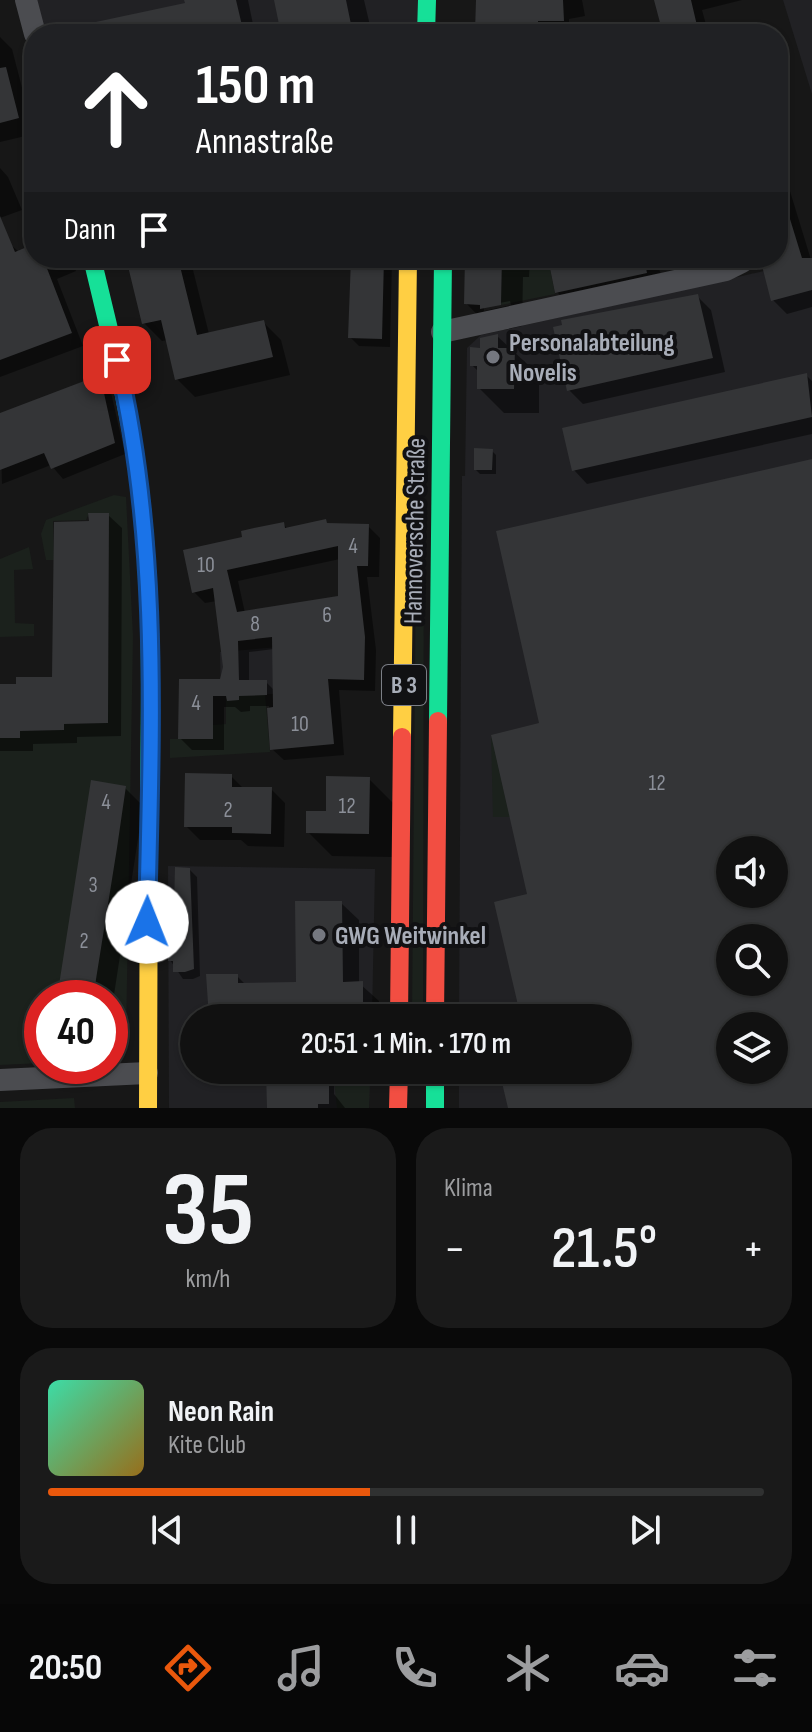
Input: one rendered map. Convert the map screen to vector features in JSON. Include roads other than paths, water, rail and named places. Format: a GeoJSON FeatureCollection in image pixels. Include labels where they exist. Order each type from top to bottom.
{"type":"FeatureCollection","features":[{"type":"Feature","properties":{"kind":"main road"},"geometry":{"type":"LineString","coordinates":[[426,24],[427,0]]}},
{"type":"Feature","properties":{"kind":"main road"},"geometry":{"type":"LineString","coordinates":[[94,268],[133,440],[144,527],[149,638],[148,1108]]}},
{"type":"Feature","properties":{"kind":"main road","name":"Hannoversche Straße"},"geometry":{"type":"LineString","coordinates":[[399,1004],[408,268]]}},
{"type":"Feature","properties":{"kind":"main road","name":"B 3"},"geometry":{"type":"LineString","coordinates":[[442,332],[443,268]]}},
{"type":"Feature","properties":{"kind":"main road","name":"Hannoversche Straße"},"geometry":{"type":"LineString","coordinates":[[435,1004],[442,332]]}},
{"type":"Feature","properties":{"kind":"main road"},"geometry":{"type":"LineString","coordinates":[[398,1108],[399,1084]]}},
{"type":"Feature","properties":{"kind":"main road"},"geometry":{"type":"LineString","coordinates":[[435,1084],[435,1108]]}},
{"type":"Feature","properties":{"kind":"street"},"geometry":{"type":"LineString","coordinates":[[26,0],[32,24]]}},
{"type":"Feature","properties":{"kind":"street"},"geometry":{"type":"LineString","coordinates":[[442,332],[730,268]]}},
{"type":"Feature","properties":{"kind":"street"},"geometry":{"type":"LineString","coordinates":[[0,1080],[147,1073]]}},
{"type":"Feature","properties":{"kind":"place","name":"Personalabteilung Novelis"},"geometry":{"type":"Point","coordinates":[493,357]}},
{"type":"Feature","properties":{"kind":"place","name":"GWG Weitwinkel"},"geometry":{"type":"Point","coordinates":[319,935]}}]}
